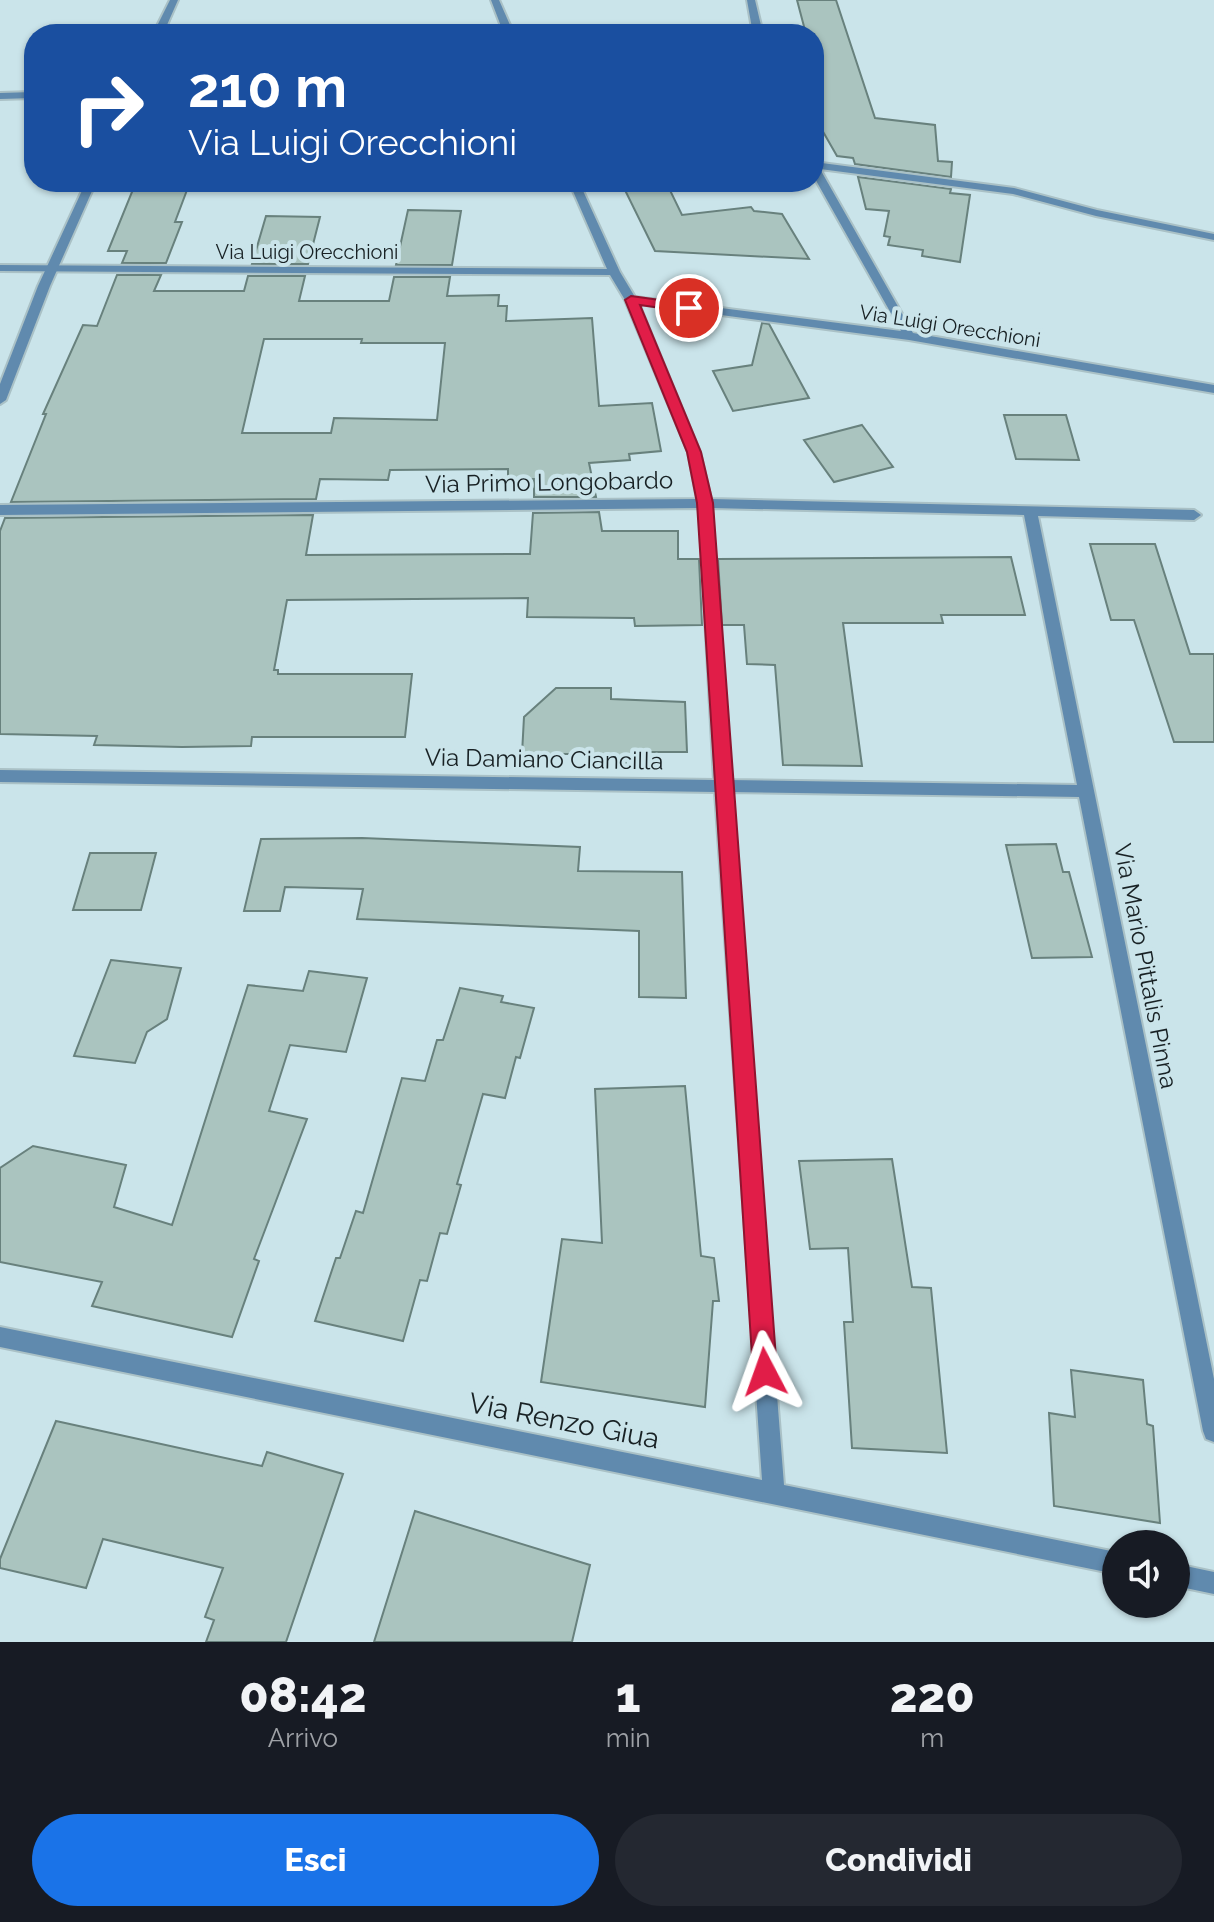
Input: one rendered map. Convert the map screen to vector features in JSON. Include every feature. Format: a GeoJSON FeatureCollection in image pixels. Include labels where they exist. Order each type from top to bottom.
{"type":"FeatureCollection","features":[{"type":"Feature","properties":{"kind":"street"},"geometry":{"type":"LineString","coordinates":[[163,24],[174,0]]}},
{"type":"Feature","properties":{"kind":"street"},"geometry":{"type":"LineString","coordinates":[[495,0],[505,24]]}},
{"type":"Feature","properties":{"kind":"street"},"geometry":{"type":"LineString","coordinates":[[751,0],[756,24]]}},
{"type":"Feature","properties":{"kind":"street"},"geometry":{"type":"LineString","coordinates":[[0,96],[24,95]]}},
{"type":"Feature","properties":{"kind":"street"},"geometry":{"type":"LineString","coordinates":[[824,167],[1014,191],[1096,213],[1214,237]]}},
{"type":"Feature","properties":{"kind":"street"},"geometry":{"type":"LineString","coordinates":[[824,184],[909,336]]}},
{"type":"Feature","properties":{"kind":"street"},"geometry":{"type":"LineString","coordinates":[[0,400],[52,268],[86,192]]}},
{"type":"Feature","properties":{"kind":"street"},"geometry":{"type":"LineString","coordinates":[[578,192],[614,272],[631,300],[694,452],[705,503],[722,786],[774,1494]]}},
{"type":"Feature","properties":{"kind":"street","name":"Via Luigi Orecchioni"},"geometry":{"type":"LineString","coordinates":[[0,268],[614,272]]}},
{"type":"Feature","properties":{"kind":"street","name":"Via Luigi Orecchioni"},"geometry":{"type":"LineString","coordinates":[[631,300],[909,336],[1214,389]]}},
{"type":"Feature","properties":{"kind":"street","name":"Via Primo Longobardo"},"geometry":{"type":"LineString","coordinates":[[0,510],[705,503],[1194,515]]}},
{"type":"Feature","properties":{"kind":"street","name":"Via Mario Pittalis Pinna"},"geometry":{"type":"LineString","coordinates":[[1030,511],[1214,1431]]}},
{"type":"Feature","properties":{"kind":"street","name":"Via Damiano Ciancilla"},"geometry":{"type":"LineString","coordinates":[[0,776],[1086,791]]}},
{"type":"Feature","properties":{"kind":"street","name":"Via Renzo Giua"},"geometry":{"type":"LineString","coordinates":[[0,1337],[1102,1560]]}},
{"type":"Feature","properties":{"kind":"street"},"geometry":{"type":"LineString","coordinates":[[1190,1578],[1214,1583]]}},
{"type":"Feature","properties":{"kind":"building"},"geometry":{"type":"Polygon","coordinates":[[[797,0],[836,0],[875,118],[935,125],[938,161],[952,162],[951,177],[855,164],[853,158],[837,156],[824,133],[824,24],[803,24],[797,0]]]}},
{"type":"Feature","properties":{"kind":"building"},"geometry":{"type":"Polygon","coordinates":[[[858,177],[951,189],[950,193],[970,195],[960,262],[922,256],[923,250],[888,245],[890,237],[884,236],[889,211],[866,209],[858,177]]]}},
{"type":"Feature","properties":{"kind":"building"},"geometry":{"type":"Polygon","coordinates":[[[132,192],[186,192],[175,222],[182,222],[166,263],[122,263],[127,251],[108,251],[132,192]]]}},
{"type":"Feature","properties":{"kind":"building"},"geometry":{"type":"Polygon","coordinates":[[[626,192],[671,192],[682,215],[751,207],[754,211],[782,214],[809,259],[655,251],[626,192]]]}},
{"type":"Feature","properties":{"kind":"building"},"geometry":{"type":"Polygon","coordinates":[[[408,210],[461,211],[452,265],[396,265],[408,210]]]}},
{"type":"Feature","properties":{"kind":"building"},"geometry":{"type":"Polygon","coordinates":[[[266,216],[320,217],[308,264],[252,264],[266,216]]]}},
{"type":"Feature","properties":{"kind":"building"},"geometry":{"type":"Polygon","coordinates":[[[117,275],[161,275],[154,291],[244,291],[248,276],[305,276],[299,301],[389,301],[394,277],[450,277],[447,296],[499,295],[498,306],[507,306],[506,321],[592,318],[599,406],[652,403],[661,451],[629,454],[630,460],[589,463],[596,497],[534,497],[534,479],[508,480],[508,469],[390,470],[388,480],[320,479],[316,499],[11,502],[46,414],[43,414],[83,325],[97,326],[117,275]],[[264,339],[242,433],[331,433],[334,418],[437,420],[445,343],[361,343],[362,339],[264,339]]]}},
{"type":"Feature","properties":{"kind":"building"},"geometry":{"type":"Polygon","coordinates":[[[762,323],[769,324],[809,398],[733,411],[713,371],[752,365],[762,323]]]}},
{"type":"Feature","properties":{"kind":"building"},"geometry":{"type":"Polygon","coordinates":[[[1004,415],[1066,415],[1079,460],[1016,459],[1004,415]]]}},
{"type":"Feature","properties":{"kind":"building"},"geometry":{"type":"Polygon","coordinates":[[[862,425],[893,467],[834,482],[804,440],[862,425]]]}},
{"type":"Feature","properties":{"kind":"building"},"geometry":{"type":"Polygon","coordinates":[[[599,512],[602,531],[678,531],[678,559],[699,559],[702,625],[635,626],[634,618],[527,617],[528,598],[287,600],[274,670],[278,670],[278,674],[412,674],[405,737],[252,737],[251,746],[182,747],[94,745],[97,736],[0,734],[0,531],[5,518],[313,515],[306,555],[530,554],[533,513],[599,512]]]}},
{"type":"Feature","properties":{"kind":"building"},"geometry":{"type":"Polygon","coordinates":[[[1090,544],[1155,544],[1190,654],[1214,654],[1214,742],[1174,742],[1134,620],[1111,620],[1090,544]]]}},
{"type":"Feature","properties":{"kind":"building"},"geometry":{"type":"Polygon","coordinates":[[[1011,557],[1025,615],[941,615],[943,623],[843,623],[862,766],[783,765],[775,665],[747,664],[744,625],[722,625],[718,559],[1011,557]]]}},
{"type":"Feature","properties":{"kind":"building"},"geometry":{"type":"Polygon","coordinates":[[[556,688],[611,688],[611,699],[685,702],[687,752],[634,752],[634,763],[597,764],[596,754],[522,754],[524,717],[556,688]]]}},
{"type":"Feature","properties":{"kind":"building"},"geometry":{"type":"Polygon","coordinates":[[[362,838],[580,847],[578,871],[682,872],[686,998],[639,997],[639,931],[357,919],[363,889],[285,887],[280,911],[244,911],[261,839],[362,838]]]}},
{"type":"Feature","properties":{"kind":"building"},"geometry":{"type":"Polygon","coordinates":[[[1056,844],[1063,872],[1069,872],[1092,957],[1032,958],[1006,845],[1056,844]]]}},
{"type":"Feature","properties":{"kind":"building"},"geometry":{"type":"Polygon","coordinates":[[[90,853],[156,853],[141,910],[73,910],[90,853]]]}},
{"type":"Feature","properties":{"kind":"building"},"geometry":{"type":"Polygon","coordinates":[[[111,960],[181,968],[167,1019],[147,1032],[135,1063],[74,1056],[111,960]]]}},
{"type":"Feature","properties":{"kind":"building"},"geometry":{"type":"Polygon","coordinates":[[[309,971],[367,978],[346,1052],[290,1045],[269,1111],[307,1119],[254,1259],[259,1261],[232,1337],[92,1306],[102,1282],[0,1262],[0,1168],[33,1146],[126,1165],[114,1207],[172,1225],[248,985],[303,991],[309,971]]]}},
{"type":"Feature","properties":{"kind":"building"},"geometry":{"type":"Polygon","coordinates":[[[460,988],[503,996],[501,1002],[534,1008],[505,1098],[483,1094],[457,1184],[461,1185],[447,1234],[440,1233],[427,1281],[420,1280],[403,1341],[315,1321],[356,1211],[363,1213],[402,1078],[425,1081],[437,1040],[443,1040],[460,988]]]}},
{"type":"Feature","properties":{"kind":"building"},"geometry":{"type":"Polygon","coordinates":[[[685,1086],[701,1256],[714,1258],[719,1301],[713,1301],[705,1407],[541,1382],[562,1239],[602,1243],[595,1089],[685,1086]]]}},
{"type":"Feature","properties":{"kind":"building"},"geometry":{"type":"Polygon","coordinates":[[[892,1159],[912,1287],[931,1288],[947,1453],[852,1448],[844,1322],[853,1322],[848,1248],[810,1249],[799,1161],[892,1159]]]}},
{"type":"Feature","properties":{"kind":"building"},"geometry":{"type":"Polygon","coordinates":[[[1071,1370],[1143,1380],[1147,1424],[1153,1426],[1160,1523],[1054,1506],[1049,1413],[1075,1417],[1071,1370]]]}},
{"type":"Feature","properties":{"kind":"building"},"geometry":{"type":"Polygon","coordinates":[[[56,1421],[262,1466],[267,1452],[343,1474],[286,1642],[206,1642],[214,1620],[205,1617],[223,1568],[103,1539],[86,1588],[0,1568],[0,1559],[56,1421]]]}},
{"type":"Feature","properties":{"kind":"building"},"geometry":{"type":"Polygon","coordinates":[[[415,1511],[590,1565],[572,1642],[374,1642],[415,1511]]]}},
{"type":"Feature","properties":{"kind":"route"},"geometry":{"type":"LineString","coordinates":[[689,308],[631,300],[694,452],[705,503],[720,761],[765,1372]]}}]}
